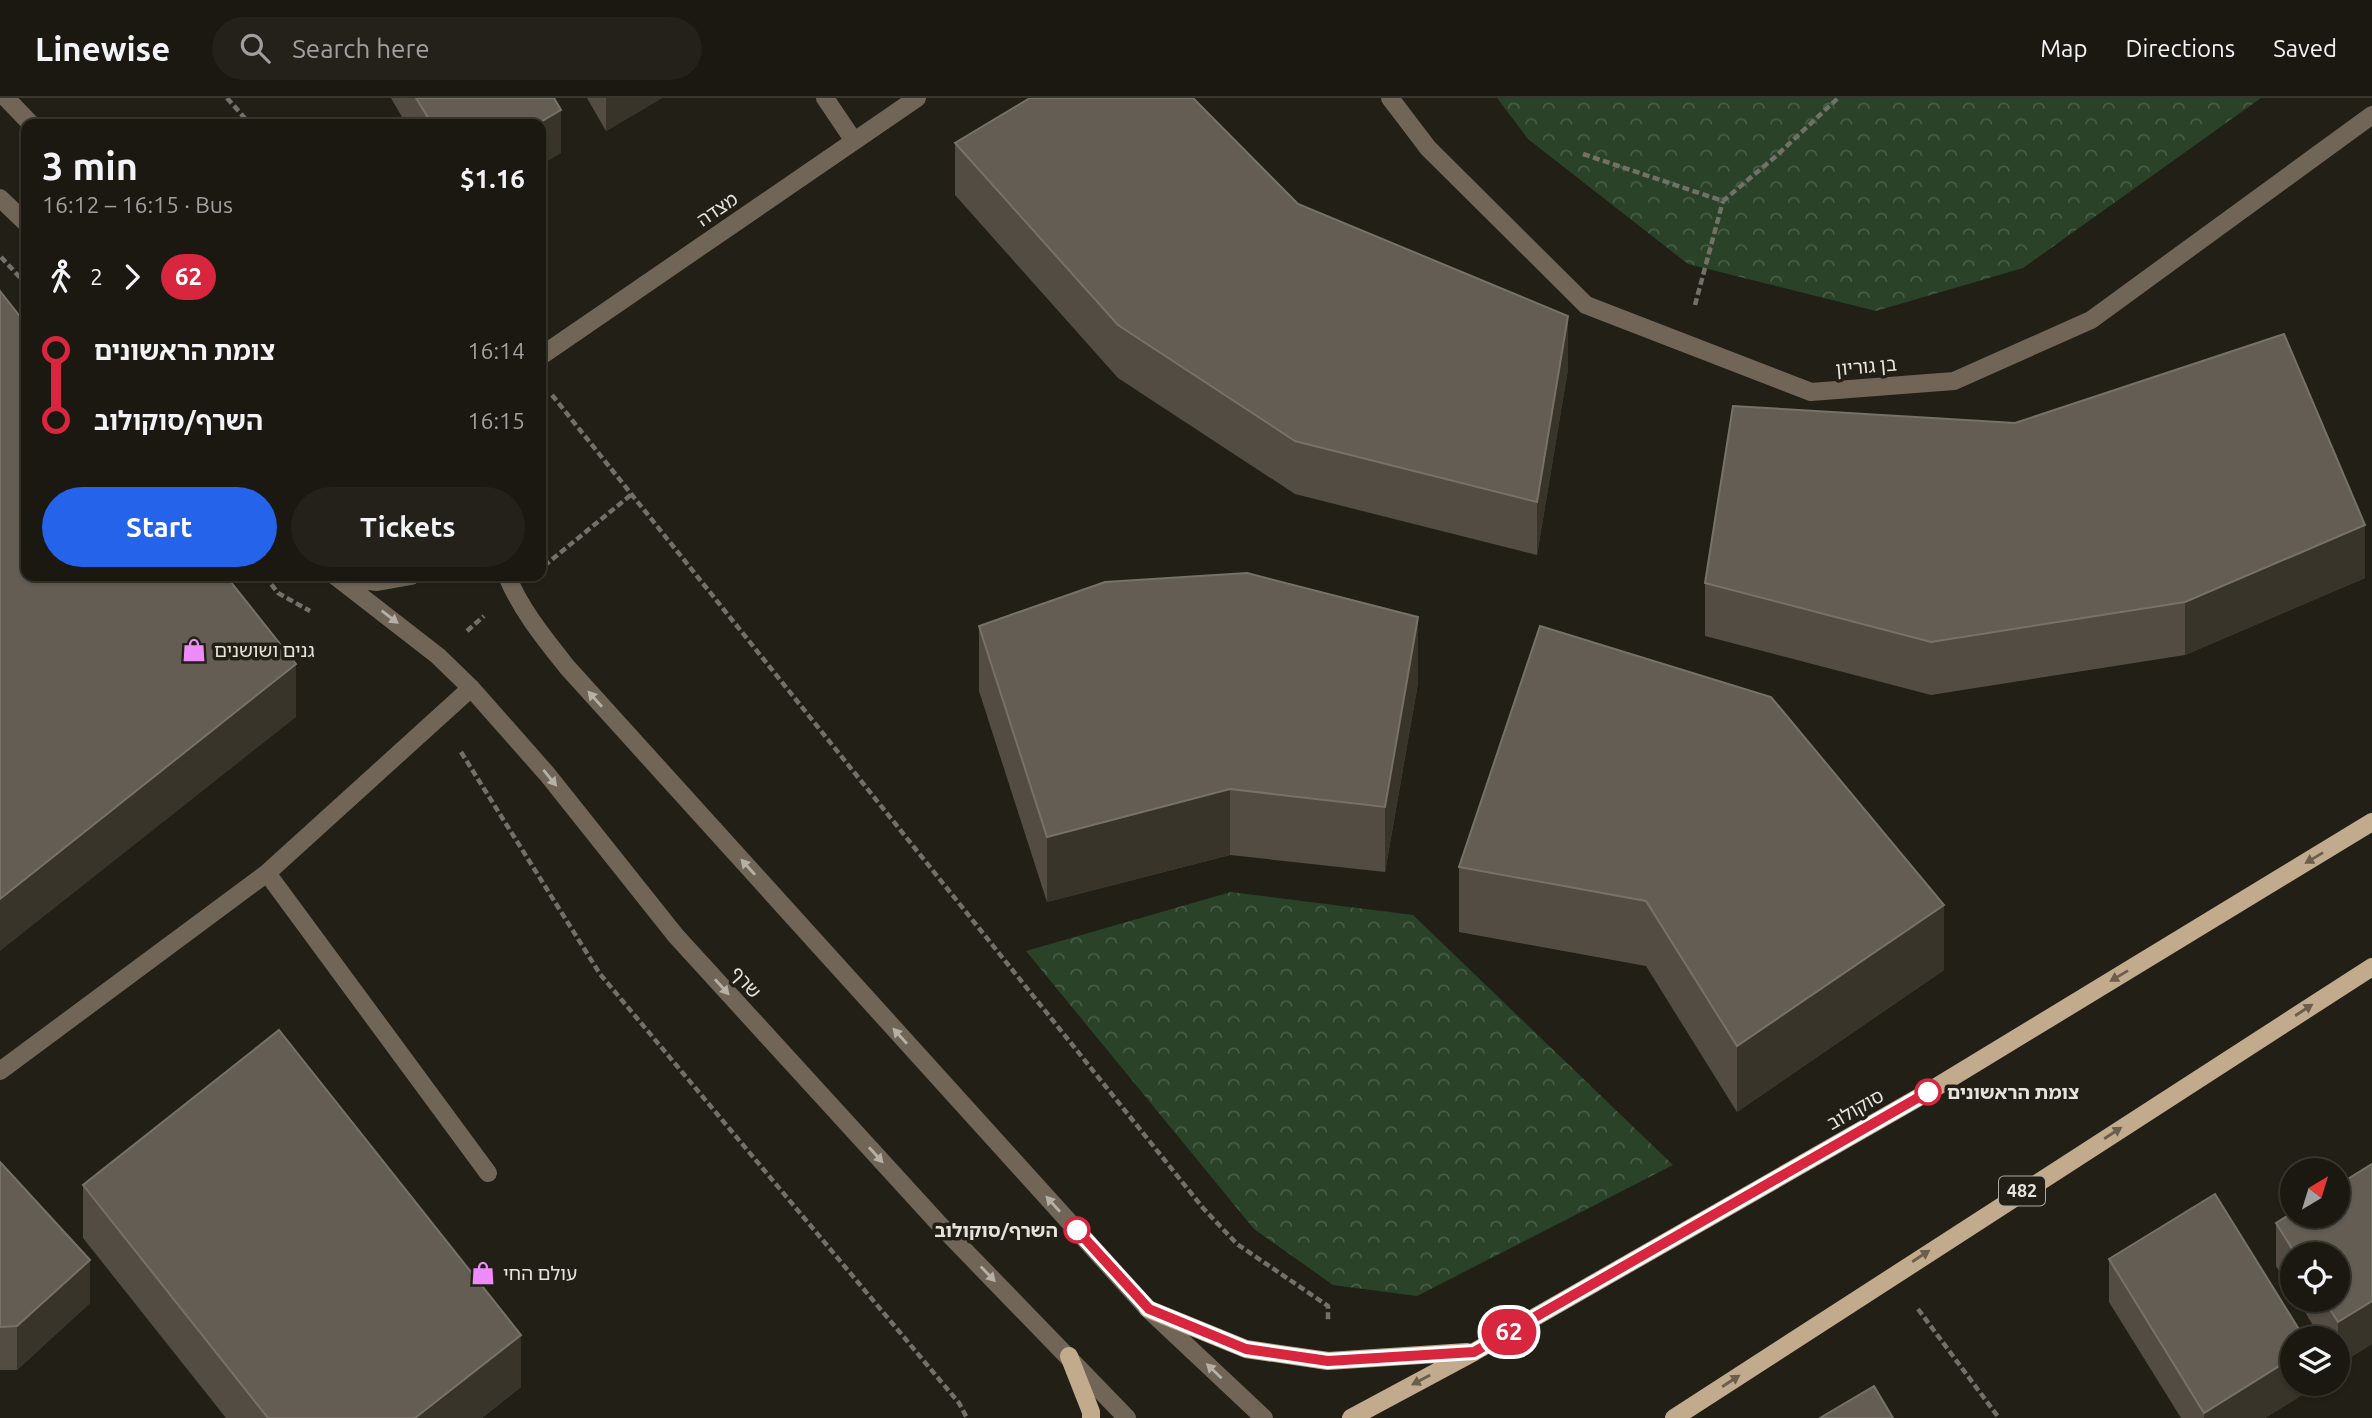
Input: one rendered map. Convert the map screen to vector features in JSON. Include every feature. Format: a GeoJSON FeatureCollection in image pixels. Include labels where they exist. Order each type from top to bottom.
{"type":"FeatureCollection","features":[{"type":"Feature","properties":{"kind":"main road","name":"סוקולוב"},"geometry":{"type":"LineString","coordinates":[[1351,1418],[1474,1352],[1928,1092],[2372,822]]}},
{"type":"Feature","properties":{"kind":"main road","name":"482"},"geometry":{"type":"LineString","coordinates":[[1674,1418],[2372,967]]}},
{"type":"Feature","properties":{"kind":"main road"},"geometry":{"type":"LineString","coordinates":[[1149,1309],[1246,1349],[1328,1361],[1474,1352]]}},
{"type":"Feature","properties":{"kind":"main road"},"geometry":{"type":"LineString","coordinates":[[1069,1356],[1091,1418]]}},
{"type":"Feature","properties":{"kind":"street"},"geometry":{"type":"LineString","coordinates":[[6,98],[26,119]]}},
{"type":"Feature","properties":{"kind":"street"},"geometry":{"type":"LineString","coordinates":[[825,98],[854,141]]}},
{"type":"Feature","properties":{"kind":"street","name":"מצדה"},"geometry":{"type":"LineString","coordinates":[[546,353],[917,98]]}},
{"type":"Feature","properties":{"kind":"street","name":"בן גוריון"},"geometry":{"type":"LineString","coordinates":[[1390,98],[1428,148],[1586,305],[1811,392],[1954,381],[2091,320],[2372,116]]}},
{"type":"Feature","properties":{"kind":"street"},"geometry":{"type":"LineString","coordinates":[[0,198],[21,218]]}},
{"type":"Feature","properties":{"kind":"street","name":"שרף"},"geometry":{"type":"LineString","coordinates":[[340,581],[438,656],[471,688],[547,774],[676,936],[940,1225],[1127,1418]]}},
{"type":"Feature","properties":{"kind":"street"},"geometry":{"type":"LineString","coordinates":[[510,583],[533,624],[567,667],[1149,1309],[1264,1418]]}},
{"type":"Feature","properties":{"kind":"street"},"geometry":{"type":"LineString","coordinates":[[0,1071],[267,873],[471,688]]}},
{"type":"Feature","properties":{"kind":"street"},"geometry":{"type":"LineString","coordinates":[[267,873],[488,1173]]}},
{"type":"Feature","properties":{"kind":"path"},"geometry":{"type":"LineString","coordinates":[[227,98],[246,119]]}},
{"type":"Feature","properties":{"kind":"path"},"geometry":{"type":"LineString","coordinates":[[1685,343],[1723,201],[1838,98]]}},
{"type":"Feature","properties":{"kind":"path"},"geometry":{"type":"LineString","coordinates":[[1583,154],[1723,201]]}},
{"type":"Feature","properties":{"kind":"path"},"geometry":{"type":"LineString","coordinates":[[0,257],[21,279]]}},
{"type":"Feature","properties":{"kind":"path"},"geometry":{"type":"LineString","coordinates":[[549,391],[1203,1208],[1237,1244],[1328,1306],[1328,1361]]}},
{"type":"Feature","properties":{"kind":"path"},"geometry":{"type":"LineString","coordinates":[[546,564],[632,494]]}},
{"type":"Feature","properties":{"kind":"path"},"geometry":{"type":"LineString","coordinates":[[269,581],[278,593],[320,616]]}},
{"type":"Feature","properties":{"kind":"path"},"geometry":{"type":"LineString","coordinates":[[438,656],[510,583]]}},
{"type":"Feature","properties":{"kind":"path"},"geometry":{"type":"LineString","coordinates":[[439,717],[600,974],[959,1403],[967,1418]]}},
{"type":"Feature","properties":{"kind":"path"},"geometry":{"type":"LineString","coordinates":[[1893,1274],[1999,1418]]}},
{"type":"Feature","properties":{"kind":"green space"},"geometry":{"type":"Polygon","coordinates":[[[1497,98],[2261,98],[2023,268],[1876,311],[1688,264],[1528,139],[1497,98]]]}},
{"type":"Feature","properties":{"kind":"green space"},"geometry":{"type":"Polygon","coordinates":[[[1231,892],[1413,915],[1673,1165],[1417,1296],[1333,1285],[1254,1229],[1026,951],[1231,892]]]}},
{"type":"Feature","properties":{"kind":"building"},"geometry":{"type":"Polygon","coordinates":[[[416,98],[554,98],[561,110],[546,119],[429,119],[416,98]]]}},
{"type":"Feature","properties":{"kind":"building"},"geometry":{"type":"Polygon","coordinates":[[[1030,98],[1193,98],[1298,204],[1568,316],[1537,502],[1295,441],[1118,325],[955,143],[1030,98]]]}},
{"type":"Feature","properties":{"kind":"building"},"geometry":{"type":"Polygon","coordinates":[[[0,291],[21,318],[21,581],[230,581],[296,664],[0,899],[0,291]]]}},
{"type":"Feature","properties":{"kind":"building"},"geometry":{"type":"Polygon","coordinates":[[[2284,334],[2365,525],[2185,602],[1931,642],[1705,583],[1733,406],[2015,423],[2284,334]]]}},
{"type":"Feature","properties":{"kind":"building"},"geometry":{"type":"Polygon","coordinates":[[[1247,573],[1418,617],[1385,807],[1230,789],[1047,837],[979,626],[1105,582],[1247,573]]]}},
{"type":"Feature","properties":{"kind":"building"},"geometry":{"type":"Polygon","coordinates":[[[1540,626],[1771,697],[1944,905],[1737,1046],[1646,901],[1459,867],[1540,626]]]}},
{"type":"Feature","properties":{"kind":"building"},"geometry":{"type":"Polygon","coordinates":[[[279,1030],[521,1335],[415,1418],[268,1418],[83,1185],[279,1030]]]}},
{"type":"Feature","properties":{"kind":"building"},"geometry":{"type":"Polygon","coordinates":[[[0,1162],[90,1260],[17,1326],[0,1327],[0,1162]]]}},
{"type":"Feature","properties":{"kind":"building"},"geometry":{"type":"Polygon","coordinates":[[[2372,1164],[2372,1301],[2338,1322],[2332,1312],[2350,1312],[2350,1242],[2288,1242],[2276,1223],[2280,1220],[2280,1228],[2350,1228],[2350,1178],[2372,1164]]]}},
{"type":"Feature","properties":{"kind":"building"},"geometry":{"type":"Polygon","coordinates":[[[2215,1194],[2280,1299],[2280,1312],[2288,1312],[2297,1326],[2280,1326],[2280,1366],[2204,1413],[2109,1259],[2215,1194]]]}},
{"type":"Feature","properties":{"kind":"building"},"geometry":{"type":"Polygon","coordinates":[[[1874,1386],[1893,1418],[1820,1418],[1874,1386]]]}},
{"type":"Feature","properties":{"kind":"bus line","name":"62"},"geometry":{"type":"LineString","coordinates":[[1077,1230],[1149,1309],[1246,1349],[1328,1361],[1474,1352],[1928,1092]]}},
{"type":"Feature","properties":{"kind":"place","name":"גנים ושושנים"},"geometry":{"type":"Point","coordinates":[194,650]}},
{"type":"Feature","properties":{"kind":"place","name":"צומת הראשונים"},"geometry":{"type":"Point","coordinates":[1928,1092]}},
{"type":"Feature","properties":{"kind":"place","name":"השרף/סוקולוב"},"geometry":{"type":"Point","coordinates":[1077,1230]}},
{"type":"Feature","properties":{"kind":"place","name":"עולם החי"},"geometry":{"type":"Point","coordinates":[483,1273]}}]}
